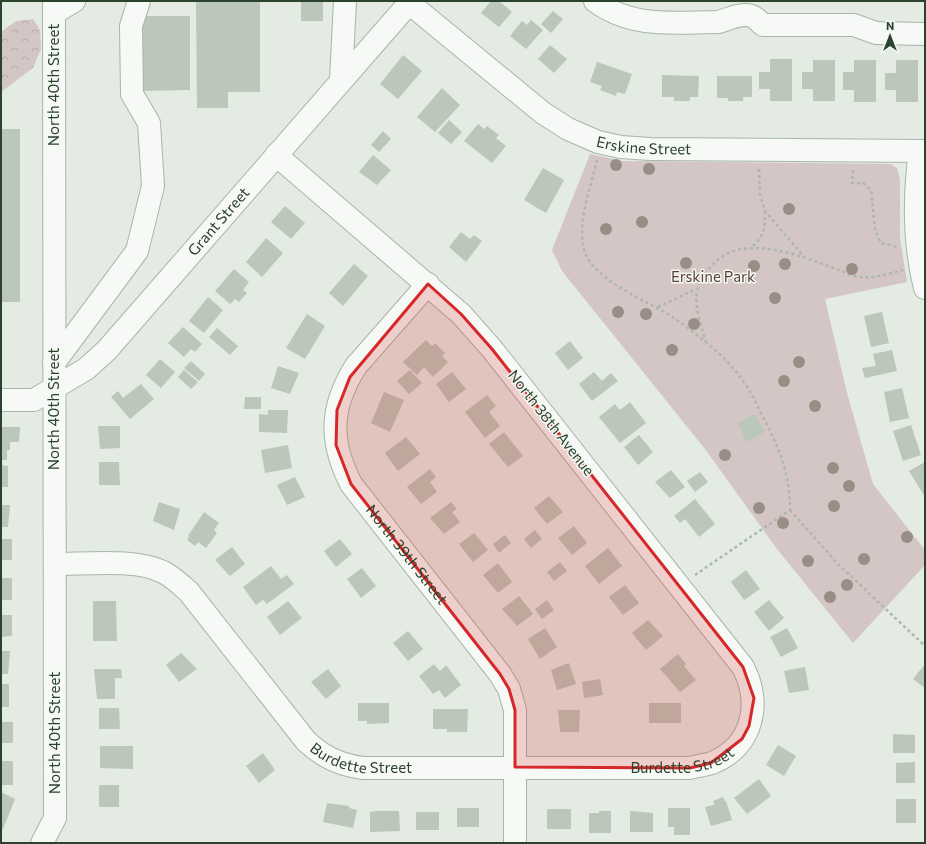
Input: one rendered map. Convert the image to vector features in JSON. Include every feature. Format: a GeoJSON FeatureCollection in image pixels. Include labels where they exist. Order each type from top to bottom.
{"type":"FeatureCollection","features":[{"type":"Feature","properties":{"kind":"street"},"geometry":{"type":"LineString","coordinates":[[54,7],[74,1]]}},
{"type":"Feature","properties":{"kind":"street"},"geometry":{"type":"LineString","coordinates":[[54,363],[137,251],[153,186],[149,123],[132,94],[131,26],[139,1]]}},
{"type":"Feature","properties":{"kind":"street"},"geometry":{"type":"LineString","coordinates":[[341,80],[345,1]]}},
{"type":"Feature","properties":{"kind":"street"},"geometry":{"type":"LineString","coordinates":[[595,1],[616,13],[638,21],[719,22],[757,10],[763,24],[854,24],[876,33],[925,34]]}},
{"type":"Feature","properties":{"kind":"street","name":"Grant Street"},"geometry":{"type":"LineString","coordinates":[[1,400],[34,400],[86,369],[107,350],[410,2]]}},
{"type":"Feature","properties":{"kind":"street","name":"Erskine Street"},"geometry":{"type":"LineString","coordinates":[[410,2],[543,113],[568,129],[598,142],[621,147],[650,150],[922,151]]}},
{"type":"Feature","properties":{"kind":"street","name":"North 40th Street"},"geometry":{"type":"LineString","coordinates":[[54,7],[55,843]]}},
{"type":"Feature","properties":{"kind":"street"},"geometry":{"type":"LineString","coordinates":[[922,151],[917,172],[918,249],[925,288]]}},
{"type":"Feature","properties":{"kind":"street","name":"North 38th Avenue"},"geometry":{"type":"LineString","coordinates":[[276,155],[428,284],[461,314],[492,349],[742,667],[750,680],[754,698],[749,726],[742,739]]}},
{"type":"Feature","properties":{"kind":"street","name":"North 39th Street"},"geometry":{"type":"LineString","coordinates":[[428,284],[356,366],[337,410],[335,428],[336,445],[342,466],[351,484],[500,674],[509,689],[515,710],[515,843]]}},
{"type":"Feature","properties":{"kind":"street","name":"Burdette Street"},"geometry":{"type":"LineString","coordinates":[[55,564],[138,564],[163,572],[174,578],[188,592],[306,741],[316,751],[332,760],[346,765],[363,768],[690,768],[711,763],[721,758],[742,739]]}},
{"type":"Feature","properties":{"kind":"street","name":"North 40th Street"},"geometry":{"type":"LineString","coordinates":[[42,843],[55,818]]}},
{"type":"Feature","properties":{"kind":"path"},"geometry":{"type":"LineString","coordinates":[[599,154],[582,231],[584,250],[592,264],[603,276],[658,308],[706,343],[743,380],[777,443],[785,465],[790,489],[790,510],[837,563],[925,646]]}},
{"type":"Feature","properties":{"kind":"path"},"geometry":{"type":"LineString","coordinates":[[752,247],[762,238],[765,226],[765,211],[760,194],[758,167]]}},
{"type":"Feature","properties":{"kind":"path"},"geometry":{"type":"LineString","coordinates":[[852,169],[852,183],[863,183],[871,190],[875,230],[881,243],[885,245],[903,247]]}},
{"type":"Feature","properties":{"kind":"path"},"geometry":{"type":"LineString","coordinates":[[765,211],[805,258]]}},
{"type":"Feature","properties":{"kind":"path"},"geometry":{"type":"LineString","coordinates":[[706,343],[700,322],[696,290],[702,276],[716,261],[731,252],[752,247],[774,249],[805,258],[855,276],[872,278],[907,269]]}},
{"type":"Feature","properties":{"kind":"path"},"geometry":{"type":"LineString","coordinates":[[658,308],[696,290]]}},
{"type":"Feature","properties":{"kind":"path"},"geometry":{"type":"LineString","coordinates":[[693,577],[790,510]]}},
{"type":"Feature","properties":{"kind":"highlighted area"},"geometry":{"type":"Polygon","coordinates":[[[428,284],[461,314],[492,349],[743,667],[754,698],[749,726],[742,739],[711,763],[690,768],[515,767],[515,710],[509,689],[500,674],[351,484],[336,445],[337,410],[350,377],[428,284]]]}},
{"type":"Feature","properties":{"kind":"green space"},"geometry":{"type":"Polygon","coordinates":[[[33,19],[40,30],[41,49],[33,68],[1,92],[1,32],[16,21],[33,19]]]}},
{"type":"Feature","properties":{"kind":"green space","name":"Erskine Park"},"geometry":{"type":"Polygon","coordinates":[[[590,154],[622,161],[891,164],[897,168],[900,179],[900,238],[907,282],[825,299],[847,393],[873,484],[925,550],[925,565],[853,643],[777,549],[705,449],[562,271],[552,250],[590,154]]]}},
{"type":"Feature","properties":{"kind":"building"},"geometry":{"type":"Polygon","coordinates":[[[196,1],[260,1],[260,92],[228,92],[228,108],[197,108],[196,1]]]}},
{"type":"Feature","properties":{"kind":"building"},"geometry":{"type":"Polygon","coordinates":[[[301,1],[323,1],[323,21],[301,21],[301,1]]]}},
{"type":"Feature","properties":{"kind":"building"},"geometry":{"type":"Polygon","coordinates":[[[491,1],[499,1],[512,12],[499,27],[481,13],[491,1]]]}},
{"type":"Feature","properties":{"kind":"building"},"geometry":{"type":"Polygon","coordinates":[[[553,11],[563,19],[551,33],[541,24],[553,11]]]}},
{"type":"Feature","properties":{"kind":"building"},"geometry":{"type":"Polygon","coordinates":[[[140,16],[190,16],[190,90],[140,91],[140,16]]]}},
{"type":"Feature","properties":{"kind":"building"},"geometry":{"type":"Polygon","coordinates":[[[531,20],[543,30],[526,49],[510,36],[522,21],[527,25],[531,20]]]}},
{"type":"Feature","properties":{"kind":"building"},"geometry":{"type":"Polygon","coordinates":[[[550,45],[567,59],[554,73],[538,59],[550,45]]]}},
{"type":"Feature","properties":{"kind":"building"},"geometry":{"type":"Polygon","coordinates":[[[403,55],[422,71],[398,99],[380,84],[403,55]]]}},
{"type":"Feature","properties":{"kind":"building"},"geometry":{"type":"Polygon","coordinates":[[[770,59],[792,59],[792,101],[770,101],[770,89],[759,89],[759,72],[770,72],[770,59]]]}},
{"type":"Feature","properties":{"kind":"building"},"geometry":{"type":"Polygon","coordinates":[[[813,60],[835,60],[835,101],[813,101],[813,89],[802,89],[802,72],[813,72],[813,60]]]}},
{"type":"Feature","properties":{"kind":"building"},"geometry":{"type":"Polygon","coordinates":[[[854,60],[876,60],[876,102],[854,102],[854,90],[843,90],[843,72],[854,72],[854,60]]]}},
{"type":"Feature","properties":{"kind":"building"},"geometry":{"type":"Polygon","coordinates":[[[896,60],[918,60],[918,102],[896,102],[896,90],[885,90],[885,73],[896,73],[896,60]]]}},
{"type":"Feature","properties":{"kind":"building"},"geometry":{"type":"Polygon","coordinates":[[[597,62],[632,74],[625,94],[617,92],[616,96],[600,90],[602,86],[590,82],[597,62]]]}},
{"type":"Feature","properties":{"kind":"building"},"geometry":{"type":"Polygon","coordinates":[[[662,75],[699,76],[698,97],[690,97],[690,101],[674,101],[674,97],[662,97],[662,75]]]}},
{"type":"Feature","properties":{"kind":"building"},"geometry":{"type":"Polygon","coordinates":[[[717,76],[752,76],[752,97],[743,97],[743,101],[728,101],[728,98],[717,98],[717,76]]]}},
{"type":"Feature","properties":{"kind":"building"},"geometry":{"type":"Polygon","coordinates":[[[442,88],[460,105],[435,132],[417,117],[442,88]]]}},
{"type":"Feature","properties":{"kind":"building"},"geometry":{"type":"Polygon","coordinates":[[[449,120],[462,132],[451,144],[438,133],[449,120]]]}},
{"type":"Feature","properties":{"kind":"building"},"geometry":{"type":"Polygon","coordinates":[[[478,124],[484,129],[487,126],[499,135],[496,138],[506,146],[492,163],[464,141],[478,124]]]}},
{"type":"Feature","properties":{"kind":"building"},"geometry":{"type":"Polygon","coordinates":[[[1,129],[20,129],[20,302],[1,302],[1,129]]]}},
{"type":"Feature","properties":{"kind":"building"},"geometry":{"type":"Polygon","coordinates":[[[383,131],[391,139],[379,152],[371,145],[383,131]]]}},
{"type":"Feature","properties":{"kind":"building"},"geometry":{"type":"Polygon","coordinates":[[[373,155],[391,170],[377,185],[359,172],[373,155]]]}},
{"type":"Feature","properties":{"kind":"building"},"geometry":{"type":"Polygon","coordinates":[[[543,168],[564,180],[546,213],[524,200],[543,168]]]}},
{"type":"Feature","properties":{"kind":"building"},"geometry":{"type":"Polygon","coordinates":[[[285,206],[305,223],[291,239],[271,222],[285,206]]]}},
{"type":"Feature","properties":{"kind":"building"},"geometry":{"type":"Polygon","coordinates":[[[461,232],[470,239],[474,235],[482,241],[466,262],[449,247],[461,232]]]}},
{"type":"Feature","properties":{"kind":"building"},"geometry":{"type":"Polygon","coordinates":[[[266,238],[283,253],[262,277],[246,262],[266,238]]]}},
{"type":"Feature","properties":{"kind":"building"},"geometry":{"type":"Polygon","coordinates":[[[354,264],[368,276],[343,306],[329,293],[354,264]]]}},
{"type":"Feature","properties":{"kind":"building"},"geometry":{"type":"Polygon","coordinates":[[[234,269],[249,282],[243,290],[247,293],[239,302],[235,299],[230,304],[215,291],[234,269]]]}},
{"type":"Feature","properties":{"kind":"building"},"geometry":{"type":"Polygon","coordinates":[[[208,297],[223,310],[204,333],[189,321],[208,297]]]}},
{"type":"Feature","properties":{"kind":"building"},"geometry":{"type":"Polygon","coordinates":[[[882,312],[889,343],[871,347],[864,316],[882,312]]]}},
{"type":"Feature","properties":{"kind":"building"},"geometry":{"type":"Polygon","coordinates":[[[307,314],[325,326],[305,359],[286,348],[307,314]]]}},
{"type":"Feature","properties":{"kind":"building"},"geometry":{"type":"Polygon","coordinates":[[[183,327],[202,344],[195,352],[191,349],[184,357],[168,343],[183,327]]]}},
{"type":"Feature","properties":{"kind":"building"},"geometry":{"type":"Polygon","coordinates":[[[217,328],[238,346],[230,355],[209,337],[217,328]]]}},
{"type":"Feature","properties":{"kind":"building"},"geometry":{"type":"Polygon","coordinates":[[[426,340],[432,346],[435,343],[445,353],[442,356],[448,362],[433,377],[424,367],[417,375],[403,362],[426,340]]]}},
{"type":"Feature","properties":{"kind":"building"},"geometry":{"type":"Polygon","coordinates":[[[570,341],[583,358],[568,370],[555,353],[570,341]]]}},
{"type":"Feature","properties":{"kind":"building"},"geometry":{"type":"Polygon","coordinates":[[[892,350],[897,371],[865,378],[862,368],[876,366],[873,354],[892,350]]]}},
{"type":"Feature","properties":{"kind":"building"},"geometry":{"type":"Polygon","coordinates":[[[160,359],[175,372],[161,388],[146,375],[160,359]]]}},
{"type":"Feature","properties":{"kind":"building"},"geometry":{"type":"Polygon","coordinates":[[[191,361],[205,374],[199,381],[184,368],[191,361]]]}},
{"type":"Feature","properties":{"kind":"building"},"geometry":{"type":"Polygon","coordinates":[[[278,366],[299,373],[290,394],[271,388],[278,366]]]}},
{"type":"Feature","properties":{"kind":"building"},"geometry":{"type":"Polygon","coordinates":[[[184,370],[198,382],[191,389],[178,377],[184,370]]]}},
{"type":"Feature","properties":{"kind":"building"},"geometry":{"type":"Polygon","coordinates":[[[410,370],[422,383],[409,394],[397,381],[410,370]]]}},
{"type":"Feature","properties":{"kind":"building"},"geometry":{"type":"Polygon","coordinates":[[[452,372],[466,389],[449,402],[436,384],[452,372]]]}},
{"type":"Feature","properties":{"kind":"building"},"geometry":{"type":"Polygon","coordinates":[[[594,372],[602,381],[611,373],[618,381],[592,401],[579,384],[594,372]]]}},
{"type":"Feature","properties":{"kind":"building"},"geometry":{"type":"Polygon","coordinates":[[[141,384],[154,399],[130,419],[111,397],[118,391],[123,398],[141,384]]]}},
{"type":"Feature","properties":{"kind":"building"},"geometry":{"type":"Polygon","coordinates":[[[902,388],[909,418],[890,422],[884,392],[902,388]]]}},
{"type":"Feature","properties":{"kind":"building"},"geometry":{"type":"Polygon","coordinates":[[[384,392],[404,400],[390,432],[371,423],[384,392]]]}},
{"type":"Feature","properties":{"kind":"building"},"geometry":{"type":"Polygon","coordinates":[[[487,395],[496,406],[489,412],[500,426],[485,438],[465,412],[487,395]]]}},
{"type":"Feature","properties":{"kind":"building"},"geometry":{"type":"Polygon","coordinates":[[[245,397],[261,397],[261,409],[244,409],[245,397]]]}},
{"type":"Feature","properties":{"kind":"building"},"geometry":{"type":"Polygon","coordinates":[[[630,402],[646,423],[620,443],[599,417],[615,404],[620,410],[630,402]]]}},
{"type":"Feature","properties":{"kind":"building"},"geometry":{"type":"Polygon","coordinates":[[[268,410],[288,410],[287,433],[259,432],[259,414],[268,415],[268,410]]]}},
{"type":"Feature","properties":{"kind":"building"},"geometry":{"type":"Polygon","coordinates":[[[755,414],[765,432],[747,442],[737,423],[755,414]]]}},
{"type":"Feature","properties":{"kind":"building"},"geometry":{"type":"Polygon","coordinates":[[[911,425],[921,455],[903,461],[893,431],[911,425]]]}},
{"type":"Feature","properties":{"kind":"building"},"geometry":{"type":"Polygon","coordinates":[[[98,426],[120,426],[120,448],[100,449],[98,426]]]}},
{"type":"Feature","properties":{"kind":"building"},"geometry":{"type":"Polygon","coordinates":[[[1,427],[20,427],[19,442],[10,442],[10,450],[7,450],[7,460],[1,460],[1,427]]]}},
{"type":"Feature","properties":{"kind":"building"},"geometry":{"type":"Polygon","coordinates":[[[504,432],[523,456],[508,467],[489,444],[504,432]]]}},
{"type":"Feature","properties":{"kind":"building"},"geometry":{"type":"Polygon","coordinates":[[[639,435],[653,452],[638,465],[624,447],[639,435]]]}},
{"type":"Feature","properties":{"kind":"building"},"geometry":{"type":"Polygon","coordinates":[[[406,437],[420,454],[398,471],[385,453],[406,437]]]}},
{"type":"Feature","properties":{"kind":"building"},"geometry":{"type":"Polygon","coordinates":[[[288,445],[292,468],[265,473],[261,450],[288,445]]]}},
{"type":"Feature","properties":{"kind":"building"},"geometry":{"type":"Polygon","coordinates":[[[99,462],[119,462],[120,485],[99,485],[99,462]]]}},
{"type":"Feature","properties":{"kind":"building"},"geometry":{"type":"Polygon","coordinates":[[[925,462],[925,497],[909,471],[925,462]]]}},
{"type":"Feature","properties":{"kind":"building"},"geometry":{"type":"Polygon","coordinates":[[[1,465],[8,466],[8,487],[1,487],[1,465]]]}},
{"type":"Feature","properties":{"kind":"building"},"geometry":{"type":"Polygon","coordinates":[[[430,469],[436,477],[430,482],[437,492],[421,504],[407,487],[430,469]]]}},
{"type":"Feature","properties":{"kind":"building"},"geometry":{"type":"Polygon","coordinates":[[[671,470],[685,487],[670,498],[655,482],[671,470]]]}},
{"type":"Feature","properties":{"kind":"building"},"geometry":{"type":"Polygon","coordinates":[[[700,472],[708,482],[695,492],[687,481],[700,472]]]}},
{"type":"Feature","properties":{"kind":"building"},"geometry":{"type":"Polygon","coordinates":[[[295,477],[305,497],[287,505],[277,485],[295,477]]]}},
{"type":"Feature","properties":{"kind":"building"},"geometry":{"type":"Polygon","coordinates":[[[549,496],[563,512],[547,524],[534,508],[549,496]]]}},
{"type":"Feature","properties":{"kind":"building"},"geometry":{"type":"Polygon","coordinates":[[[695,499],[715,524],[699,537],[685,519],[680,523],[674,516],[695,499]]]}},
{"type":"Feature","properties":{"kind":"building"},"geometry":{"type":"Polygon","coordinates":[[[159,502],[180,509],[174,530],[153,521],[159,502]]]}},
{"type":"Feature","properties":{"kind":"building"},"geometry":{"type":"Polygon","coordinates":[[[451,502],[457,509],[452,512],[460,522],[444,534],[430,518],[451,502]]]}},
{"type":"Feature","properties":{"kind":"building"},"geometry":{"type":"Polygon","coordinates":[[[1,505],[10,505],[8,527],[1,527],[1,505]]]}},
{"type":"Feature","properties":{"kind":"building"},"geometry":{"type":"Polygon","coordinates":[[[204,512],[219,523],[214,530],[217,533],[206,548],[198,542],[195,546],[187,540],[189,537],[188,536],[204,512]]]}},
{"type":"Feature","properties":{"kind":"building"},"geometry":{"type":"Polygon","coordinates":[[[574,526],[587,543],[572,555],[558,538],[574,526]]]}},
{"type":"Feature","properties":{"kind":"building"},"geometry":{"type":"Polygon","coordinates":[[[535,530],[542,539],[531,548],[524,539],[535,530]]]}},
{"type":"Feature","properties":{"kind":"building"},"geometry":{"type":"Polygon","coordinates":[[[474,533],[488,550],[473,562],[459,544],[474,533]]]}},
{"type":"Feature","properties":{"kind":"building"},"geometry":{"type":"Polygon","coordinates":[[[505,535],[511,543],[499,553],[493,544],[505,535]]]}},
{"type":"Feature","properties":{"kind":"building"},"geometry":{"type":"Polygon","coordinates":[[[1,539],[12,539],[12,560],[1,560],[1,539]]]}},
{"type":"Feature","properties":{"kind":"building"},"geometry":{"type":"Polygon","coordinates":[[[340,539],[352,554],[336,567],[324,551],[340,539]]]}},
{"type":"Feature","properties":{"kind":"building"},"geometry":{"type":"Polygon","coordinates":[[[232,547],[245,564],[230,576],[215,560],[232,547]]]}},
{"type":"Feature","properties":{"kind":"building"},"geometry":{"type":"Polygon","coordinates":[[[608,548],[622,566],[599,584],[585,566],[608,548]]]}},
{"type":"Feature","properties":{"kind":"building"},"geometry":{"type":"Polygon","coordinates":[[[560,562],[567,571],[554,581],[547,572],[560,562]]]}},
{"type":"Feature","properties":{"kind":"building"},"geometry":{"type":"Polygon","coordinates":[[[498,563],[512,582],[498,593],[483,575],[498,563]]]}},
{"type":"Feature","properties":{"kind":"building"},"geometry":{"type":"Polygon","coordinates":[[[271,566],[281,579],[287,575],[294,584],[267,604],[263,600],[256,605],[243,587],[271,566]]]}},
{"type":"Feature","properties":{"kind":"building"},"geometry":{"type":"Polygon","coordinates":[[[362,568],[376,586],[361,598],[347,579],[362,568]]]}},
{"type":"Feature","properties":{"kind":"building"},"geometry":{"type":"Polygon","coordinates":[[[746,570],[760,589],[744,600],[731,582],[746,570]]]}},
{"type":"Feature","properties":{"kind":"building"},"geometry":{"type":"Polygon","coordinates":[[[1,578],[12,578],[12,600],[1,600],[1,578]]]}},
{"type":"Feature","properties":{"kind":"building"},"geometry":{"type":"Polygon","coordinates":[[[625,585],[639,603],[623,615],[609,597],[625,585]]]}},
{"type":"Feature","properties":{"kind":"building"},"geometry":{"type":"Polygon","coordinates":[[[519,596],[533,614],[517,626],[502,609],[519,596]]]}},
{"type":"Feature","properties":{"kind":"building"},"geometry":{"type":"Polygon","coordinates":[[[547,600],[554,610],[542,619],[535,609],[547,600]]]}},
{"type":"Feature","properties":{"kind":"building"},"geometry":{"type":"Polygon","coordinates":[[[769,600],[784,618],[769,631],[754,612],[769,600]]]}},
{"type":"Feature","properties":{"kind":"building"},"geometry":{"type":"Polygon","coordinates":[[[93,601],[116,601],[117,641],[93,641],[93,601]]]}},
{"type":"Feature","properties":{"kind":"building"},"geometry":{"type":"Polygon","coordinates":[[[288,601],[302,618],[280,635],[267,617],[288,601]]]}},
{"type":"Feature","properties":{"kind":"building"},"geometry":{"type":"Polygon","coordinates":[[[1,615],[12,615],[12,636],[1,637],[1,615]]]}},
{"type":"Feature","properties":{"kind":"building"},"geometry":{"type":"Polygon","coordinates":[[[648,620],[663,636],[646,650],[632,633],[648,620]]]}},
{"type":"Feature","properties":{"kind":"building"},"geometry":{"type":"Polygon","coordinates":[[[545,628],[557,647],[540,659],[528,639],[545,628]]]}},
{"type":"Feature","properties":{"kind":"building"},"geometry":{"type":"Polygon","coordinates":[[[787,628],[798,648],[781,657],[770,637],[787,628]]]}},
{"type":"Feature","properties":{"kind":"building"},"geometry":{"type":"Polygon","coordinates":[[[408,631],[423,649],[408,661],[393,643],[408,631]]]}},
{"type":"Feature","properties":{"kind":"building"},"geometry":{"type":"Polygon","coordinates":[[[1,651],[10,651],[8,674],[1,674],[1,651]]]}},
{"type":"Feature","properties":{"kind":"building"},"geometry":{"type":"Polygon","coordinates":[[[181,653],[197,669],[179,682],[166,665],[181,653]]]}},
{"type":"Feature","properties":{"kind":"building"},"geometry":{"type":"Polygon","coordinates":[[[678,654],[686,664],[684,666],[696,680],[680,692],[660,669],[678,654]]]}},
{"type":"Feature","properties":{"kind":"building"},"geometry":{"type":"Polygon","coordinates":[[[569,663],[576,684],[557,690],[551,670],[569,663]]]}},
{"type":"Feature","properties":{"kind":"building"},"geometry":{"type":"Polygon","coordinates":[[[434,664],[440,671],[446,665],[461,685],[445,698],[439,690],[433,694],[419,676],[434,664]]]}},
{"type":"Feature","properties":{"kind":"building"},"geometry":{"type":"Polygon","coordinates":[[[925,664],[925,688],[913,679],[925,664]]]}},
{"type":"Feature","properties":{"kind":"building"},"geometry":{"type":"Polygon","coordinates":[[[805,667],[809,690],[789,693],[784,671],[805,667]]]}},
{"type":"Feature","properties":{"kind":"building"},"geometry":{"type":"Polygon","coordinates":[[[94,669],[121,669],[122,678],[115,678],[115,699],[97,699],[94,669]]]}},
{"type":"Feature","properties":{"kind":"building"},"geometry":{"type":"Polygon","coordinates":[[[328,669],[341,686],[326,699],[311,682],[328,669]]]}},
{"type":"Feature","properties":{"kind":"building"},"geometry":{"type":"Polygon","coordinates":[[[600,679],[603,695],[584,698],[582,682],[600,679]]]}},
{"type":"Feature","properties":{"kind":"building"},"geometry":{"type":"Polygon","coordinates":[[[1,684],[9,684],[9,707],[1,707],[1,684]]]}},
{"type":"Feature","properties":{"kind":"building"},"geometry":{"type":"Polygon","coordinates":[[[358,703],[389,703],[389,723],[367,724],[367,721],[358,721],[358,703]]]}},
{"type":"Feature","properties":{"kind":"building"},"geometry":{"type":"Polygon","coordinates":[[[649,703],[681,703],[681,723],[649,723],[649,703]]]}},
{"type":"Feature","properties":{"kind":"building"},"geometry":{"type":"Polygon","coordinates":[[[99,708],[119,708],[120,729],[99,729],[99,708]]]}},
{"type":"Feature","properties":{"kind":"building"},"geometry":{"type":"Polygon","coordinates":[[[433,709],[468,709],[467,732],[447,732],[447,729],[433,729],[433,709]]]}},
{"type":"Feature","properties":{"kind":"building"},"geometry":{"type":"Polygon","coordinates":[[[558,710],[580,710],[579,732],[560,732],[558,710]]]}},
{"type":"Feature","properties":{"kind":"building"},"geometry":{"type":"Polygon","coordinates":[[[1,722],[13,722],[13,743],[1,743],[1,722]]]}},
{"type":"Feature","properties":{"kind":"building"},"geometry":{"type":"Polygon","coordinates":[[[893,734],[915,735],[915,753],[893,753],[893,734]]]}},
{"type":"Feature","properties":{"kind":"building"},"geometry":{"type":"Polygon","coordinates":[[[778,745],[796,756],[784,776],[766,765],[778,745]]]}},
{"type":"Feature","properties":{"kind":"building"},"geometry":{"type":"Polygon","coordinates":[[[100,746],[133,746],[133,769],[100,768],[100,746]]]}},
{"type":"Feature","properties":{"kind":"building"},"geometry":{"type":"Polygon","coordinates":[[[263,753],[275,770],[259,783],[246,766],[263,753]]]}},
{"type":"Feature","properties":{"kind":"building"},"geometry":{"type":"Polygon","coordinates":[[[1,761],[13,761],[13,785],[1,785],[1,761]]]}},
{"type":"Feature","properties":{"kind":"building"},"geometry":{"type":"Polygon","coordinates":[[[915,762],[915,783],[896,783],[896,763],[915,762]]]}},
{"type":"Feature","properties":{"kind":"building"},"geometry":{"type":"Polygon","coordinates":[[[759,779],[771,796],[747,814],[734,798],[759,779]]]}},
{"type":"Feature","properties":{"kind":"building"},"geometry":{"type":"Polygon","coordinates":[[[99,785],[119,785],[119,807],[99,807],[99,785]]]}},
{"type":"Feature","properties":{"kind":"building"},"geometry":{"type":"Polygon","coordinates":[[[1,792],[15,799],[3,829],[1,828],[1,792]]]}},
{"type":"Feature","properties":{"kind":"building"},"geometry":{"type":"Polygon","coordinates":[[[723,797],[726,801],[732,820],[711,826],[705,807],[714,805],[713,801],[723,797]]]}},
{"type":"Feature","properties":{"kind":"building"},"geometry":{"type":"Polygon","coordinates":[[[896,799],[916,799],[916,823],[896,823],[896,799]]]}},
{"type":"Feature","properties":{"kind":"building"},"geometry":{"type":"Polygon","coordinates":[[[327,803],[349,806],[349,808],[357,810],[353,828],[323,822],[327,803]]]}},
{"type":"Feature","properties":{"kind":"building"},"geometry":{"type":"Polygon","coordinates":[[[457,808],[479,808],[479,827],[457,827],[457,808]]]}},
{"type":"Feature","properties":{"kind":"building"},"geometry":{"type":"Polygon","coordinates":[[[668,808],[690,808],[690,835],[674,835],[674,827],[668,827],[668,808]]]}},
{"type":"Feature","properties":{"kind":"building"},"geometry":{"type":"Polygon","coordinates":[[[547,809],[571,809],[571,829],[547,829],[547,809]]]}},
{"type":"Feature","properties":{"kind":"building"},"geometry":{"type":"Polygon","coordinates":[[[399,811],[400,831],[370,832],[370,812],[399,811]]]}},
{"type":"Feature","properties":{"kind":"building"},"geometry":{"type":"Polygon","coordinates":[[[599,811],[611,811],[611,833],[589,833],[589,813],[599,813],[599,811]]]}},
{"type":"Feature","properties":{"kind":"building"},"geometry":{"type":"Polygon","coordinates":[[[630,811],[653,813],[653,832],[630,832],[630,811]]]}},
{"type":"Feature","properties":{"kind":"building"},"geometry":{"type":"Polygon","coordinates":[[[416,812],[439,812],[439,830],[416,830],[416,812]]]}}]}
